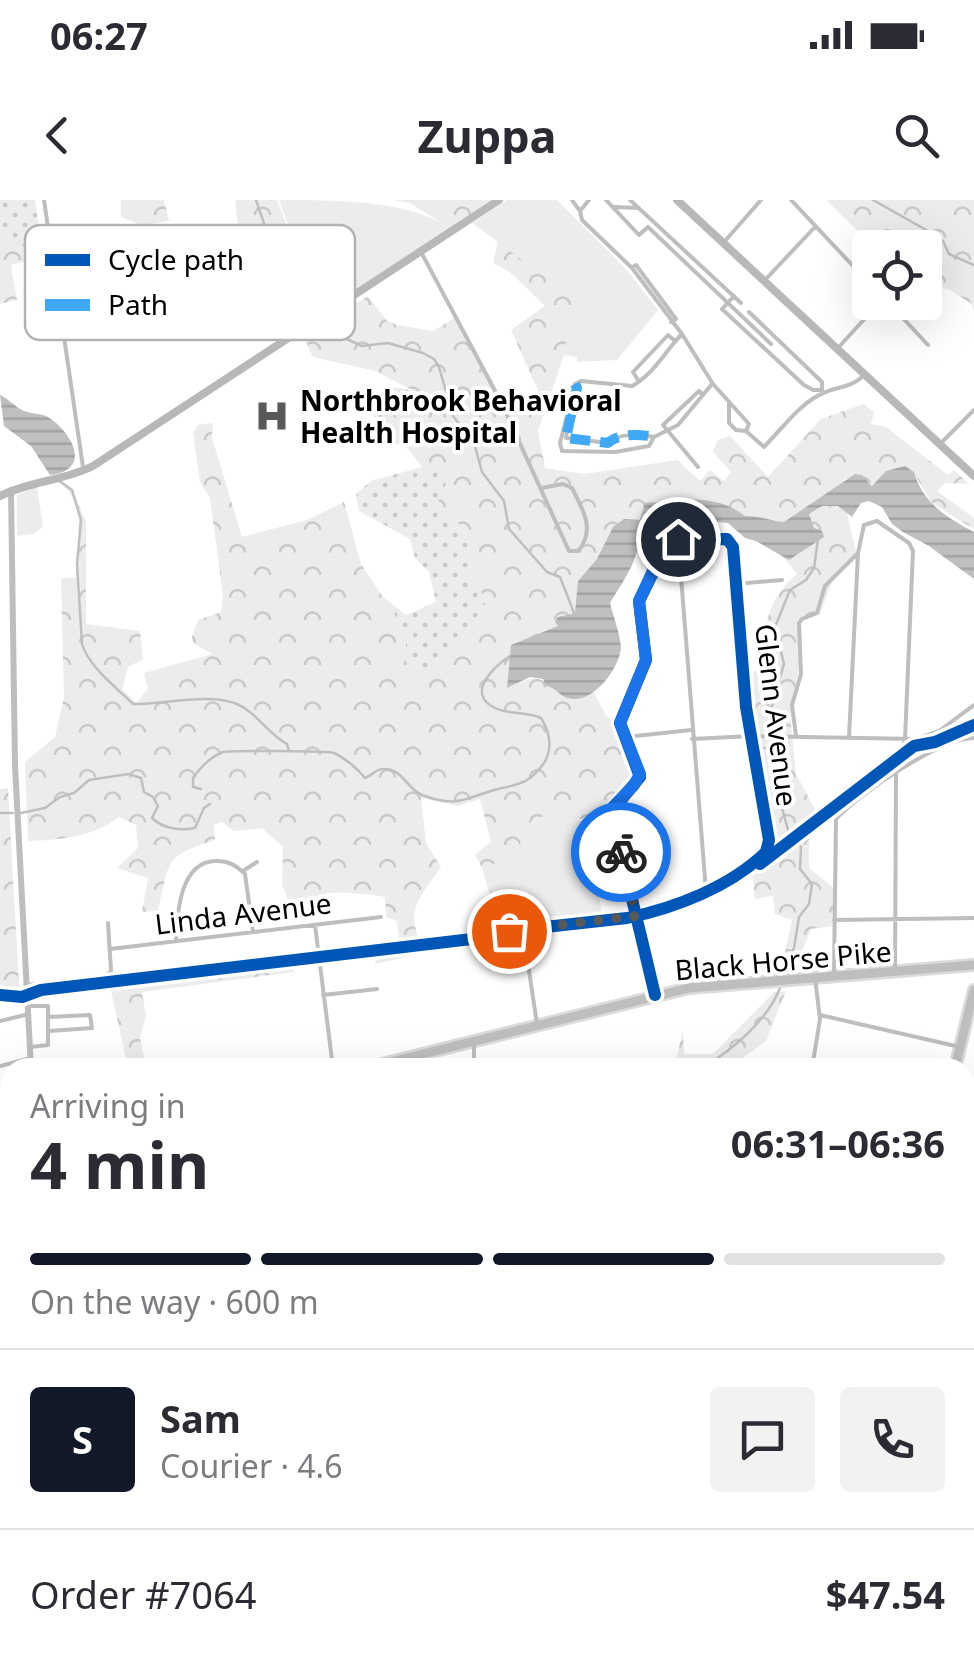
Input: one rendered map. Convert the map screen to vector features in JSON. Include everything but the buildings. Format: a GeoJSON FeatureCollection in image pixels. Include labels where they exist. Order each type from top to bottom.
{"type":"FeatureCollection","features":[{"type":"Feature","properties":{"kind":"main road"},"geometry":{"type":"LineString","coordinates":[[355,294],[499,200]]}},
{"type":"Feature","properties":{"kind":"main road"},"geometry":{"type":"LineString","coordinates":[[679,201],[974,476]]}},
{"type":"Feature","properties":{"kind":"main road"},"geometry":{"type":"LineString","coordinates":[[0,496],[79,472],[284,340]]}},
{"type":"Feature","properties":{"kind":"main road","name":"Black Horse Pike"},"geometry":{"type":"LineString","coordinates":[[405,1058],[689,988],[974,965]]}},
{"type":"Feature","properties":{"kind":"main road"},"geometry":{"type":"LineString","coordinates":[[958,1058],[974,990]]}},
{"type":"Feature","properties":{"kind":"street"},"geometry":{"type":"LineString","coordinates":[[44,200],[47,225]]}},
{"type":"Feature","properties":{"kind":"street"},"geometry":{"type":"LineString","coordinates":[[572,200],[582,220],[632,268],[682,334],[713,384],[749,424],[746,431]]}},
{"type":"Feature","properties":{"kind":"street"},"geometry":{"type":"LineString","coordinates":[[580,211],[589,200]]}},
{"type":"Feature","properties":{"kind":"street"},"geometry":{"type":"LineString","coordinates":[[606,200],[638,236],[648,227],[772,344]]}},
{"type":"Feature","properties":{"kind":"street"},"geometry":{"type":"LineString","coordinates":[[630,200],[741,304]]}},
{"type":"Feature","properties":{"kind":"street"},"geometry":{"type":"LineString","coordinates":[[724,243],[762,200]]}},
{"type":"Feature","properties":{"kind":"street"},"geometry":{"type":"LineString","coordinates":[[791,200],[852,266]]}},
{"type":"Feature","properties":{"kind":"street"},"geometry":{"type":"LineString","coordinates":[[611,207],[639,208]]}},
{"type":"Feature","properties":{"kind":"street"},"geometry":{"type":"LineString","coordinates":[[764,281],[815,228]]}},
{"type":"Feature","properties":{"kind":"street"},"geometry":{"type":"LineString","coordinates":[[421,252],[569,551],[578,551],[588,540],[588,528],[572,488],[563,484],[541,488]]}},
{"type":"Feature","properties":{"kind":"street"},"geometry":{"type":"LineString","coordinates":[[682,260],[688,254]]}},
{"type":"Feature","properties":{"kind":"street"},"geometry":{"type":"LineString","coordinates":[[702,278],[708,272]]}},
{"type":"Feature","properties":{"kind":"street"},"geometry":{"type":"LineString","coordinates":[[734,296],[722,309],[804,385],[823,391],[853,384],[865,375]]}},
{"type":"Feature","properties":{"kind":"street"},"geometry":{"type":"LineString","coordinates":[[750,312],[822,382],[823,391]]}},
{"type":"Feature","properties":{"kind":"street"},"geometry":{"type":"LineString","coordinates":[[837,349],[864,320]]}},
{"type":"Feature","properties":{"kind":"street"},"geometry":{"type":"LineString","coordinates":[[905,320],[928,345]]}},
{"type":"Feature","properties":{"kind":"street"},"geometry":{"type":"LineString","coordinates":[[682,334],[667,356],[640,382],[628,387],[581,381],[575,384],[560,443],[562,451],[615,452],[648,446],[654,437],[678,424],[713,384]]}},
{"type":"Feature","properties":{"kind":"street"},"geometry":{"type":"LineString","coordinates":[[640,382],[633,372],[668,335],[675,341]]}},
{"type":"Feature","properties":{"kind":"street"},"geometry":{"type":"LineString","coordinates":[[766,351],[777,338]]}},
{"type":"Feature","properties":{"kind":"street"},"geometry":{"type":"LineString","coordinates":[[62,340],[79,472]]}},
{"type":"Feature","properties":{"kind":"street"},"geometry":{"type":"LineString","coordinates":[[575,384],[566,438],[608,443],[612,438],[643,434],[654,437]]}},
{"type":"Feature","properties":{"kind":"street"},"geometry":{"type":"LineString","coordinates":[[698,467],[663,425],[699,391],[703,395]]}},
{"type":"Feature","properties":{"kind":"street"},"geometry":{"type":"LineString","coordinates":[[730,402],[729,423],[736,430],[746,431],[764,447],[823,391]]}},
{"type":"Feature","properties":{"kind":"street"},"geometry":{"type":"LineString","coordinates":[[940,444],[974,410]]}},
{"type":"Feature","properties":{"kind":"street"},"geometry":{"type":"LineString","coordinates":[[11,490],[18,636],[15,766],[31,1058]]}},
{"type":"Feature","properties":{"kind":"street"},"geometry":{"type":"LineString","coordinates":[[849,738],[858,553],[862,528],[872,520],[906,542],[912,551],[905,740],[896,774],[895,972]]}},
{"type":"Feature","properties":{"kind":"street","name":"Glenn Avenue"},"geometry":{"type":"LineString","coordinates":[[678,539],[722,538],[730,540],[733,547],[751,736],[768,845],[763,856],[706,891]]}},
{"type":"Feature","properties":{"kind":"street"},"geometry":{"type":"LineString","coordinates":[[509,931],[636,916],[706,891],[678,539],[669,540],[664,547],[639,601],[646,660],[622,716],[625,737],[640,777],[613,807],[612,814],[636,916],[655,995]]}},
{"type":"Feature","properties":{"kind":"street"},"geometry":{"type":"LineString","coordinates":[[796,736],[792,705],[801,674],[799,623],[817,613],[825,586],[858,553]]}},
{"type":"Feature","properties":{"kind":"street"},"geometry":{"type":"LineString","coordinates":[[736,584],[782,580]]}},
{"type":"Feature","properties":{"kind":"street"},"geometry":{"type":"LineString","coordinates":[[692,739],[916,739],[939,731],[974,705]]}},
{"type":"Feature","properties":{"kind":"street"},"geometry":{"type":"LineString","coordinates":[[625,737],[691,730]]}},
{"type":"Feature","properties":{"kind":"street"},"geometry":{"type":"LineString","coordinates":[[834,977],[836,821],[846,809],[944,744],[974,738]]}},
{"type":"Feature","properties":{"kind":"street"},"geometry":{"type":"LineString","coordinates":[[844,790],[916,739]]}},
{"type":"Feature","properties":{"kind":"street"},"geometry":{"type":"LineString","coordinates":[[176,941],[178,912],[193,872],[212,861],[228,862],[242,871],[248,882],[253,932]]}},
{"type":"Feature","properties":{"kind":"street"},"geometry":{"type":"LineString","coordinates":[[242,871],[257,862]]}},
{"type":"Feature","properties":{"kind":"street","name":"Linda Avenue"},"geometry":{"type":"LineString","coordinates":[[110,950],[381,918]]}},
{"type":"Feature","properties":{"kind":"street"},"geometry":{"type":"LineString","coordinates":[[834,920],[974,918]]}},
{"type":"Feature","properties":{"kind":"street"},"geometry":{"type":"LineString","coordinates":[[27,985],[108,975],[108,923]]}},
{"type":"Feature","properties":{"kind":"street"},"geometry":{"type":"LineString","coordinates":[[315,925],[331,1058]]}},
{"type":"Feature","properties":{"kind":"street"},"geometry":{"type":"LineString","coordinates":[[501,950],[525,944],[536,1024]]}},
{"type":"Feature","properties":{"kind":"street"},"geometry":{"type":"LineString","coordinates":[[813,1058],[820,1014],[815,978]]}},
{"type":"Feature","properties":{"kind":"street"},"geometry":{"type":"LineString","coordinates":[[323,995],[377,989]]}},
{"type":"Feature","properties":{"kind":"street"},"geometry":{"type":"LineString","coordinates":[[0,1021],[48,1004],[48,1045],[30,1047]]}},
{"type":"Feature","properties":{"kind":"street"},"geometry":{"type":"LineString","coordinates":[[820,1014],[960,1047]]}},
{"type":"Feature","properties":{"kind":"street"},"geometry":{"type":"LineString","coordinates":[[48,1017],[90,1015],[92,1028],[48,1031]]}},
{"type":"Feature","properties":{"kind":"street"},"geometry":{"type":"LineString","coordinates":[[474,1040],[474,1058]]}},
{"type":"Feature","properties":{"kind":"green space"},"geometry":{"type":"Polygon","coordinates":[[[0,200],[35,200],[38,225],[25,225],[25,254],[0,229],[0,200]]]}},
{"type":"Feature","properties":{"kind":"green space"},"geometry":{"type":"Polygon","coordinates":[[[121,200],[164,200],[169,221],[142,225],[121,217],[121,200]]]}},
{"type":"Feature","properties":{"kind":"green space"},"geometry":{"type":"Polygon","coordinates":[[[235,200],[277,200],[287,225],[238,225],[235,200]]]}},
{"type":"Feature","properties":{"kind":"green space"},"geometry":{"type":"Polygon","coordinates":[[[279,200],[346,201],[392,207],[450,228],[355,289],[355,225],[288,225],[279,200]]]}},
{"type":"Feature","properties":{"kind":"green space"},"geometry":{"type":"Polygon","coordinates":[[[394,200],[491,200],[450,228],[410,203],[394,200]]]}},
{"type":"Feature","properties":{"kind":"green space"},"geometry":{"type":"Polygon","coordinates":[[[507,200],[557,200],[626,269],[658,310],[617,360],[577,362],[577,357],[564,355],[570,327],[582,313],[579,302],[472,223],[507,200]]]}},
{"type":"Feature","properties":{"kind":"green space"},"geometry":{"type":"Polygon","coordinates":[[[826,200],[974,200],[974,311],[972,304],[942,288],[942,230],[857,230],[826,200]]]}},
{"type":"Feature","properties":{"kind":"green space"},"geometry":{"type":"Polygon","coordinates":[[[0,229],[25,254],[25,262],[11,265],[17,300],[0,304],[0,229]]]}},
{"type":"Feature","properties":{"kind":"green space"},"geometry":{"type":"Polygon","coordinates":[[[498,240],[579,302],[582,313],[570,327],[538,431],[545,468],[585,474],[677,460],[700,481],[710,470],[724,481],[731,472],[713,452],[717,441],[730,436],[768,477],[821,419],[863,404],[874,412],[871,424],[886,427],[948,475],[954,470],[969,484],[945,483],[937,491],[974,518],[974,529],[933,504],[911,469],[885,475],[874,486],[859,474],[844,480],[856,552],[833,579],[820,614],[797,620],[802,652],[790,716],[796,774],[818,815],[819,824],[809,830],[809,868],[834,888],[833,926],[811,929],[793,972],[780,974],[792,920],[775,914],[773,896],[755,899],[751,864],[772,848],[751,742],[745,675],[765,667],[769,616],[779,594],[797,574],[785,559],[717,502],[613,527],[575,613],[559,626],[509,688],[534,679],[546,682],[569,699],[593,691],[605,714],[631,742],[639,771],[617,796],[601,810],[581,819],[569,821],[560,808],[535,820],[511,858],[482,868],[475,854],[491,842],[480,799],[458,806],[421,798],[426,843],[441,867],[425,889],[414,916],[424,953],[375,964],[379,945],[400,944],[397,921],[386,917],[385,897],[341,893],[320,895],[301,904],[288,900],[282,885],[283,847],[262,828],[234,831],[222,822],[214,825],[215,840],[186,851],[172,863],[158,911],[142,912],[148,878],[117,868],[138,848],[136,825],[119,817],[87,833],[28,841],[25,762],[55,737],[64,697],[61,578],[76,578],[78,516],[63,486],[72,488],[86,522],[86,624],[140,631],[143,659],[128,667],[122,689],[137,703],[148,688],[144,673],[212,654],[193,643],[192,636],[198,620],[221,612],[223,596],[210,498],[200,482],[193,432],[198,425],[213,423],[212,438],[242,537],[307,520],[344,502],[361,564],[406,632],[406,664],[420,675],[447,661],[487,601],[472,578],[466,530],[437,505],[452,469],[422,467],[406,446],[383,440],[375,429],[372,394],[393,387],[414,391],[375,371],[313,357],[305,340],[355,340],[355,305],[368,296],[387,321],[397,325],[433,331],[456,317],[507,414],[538,390],[511,330],[545,306],[511,273],[493,263],[498,240]]]}},
{"type":"Feature","properties":{"kind":"green space"},"geometry":{"type":"Polygon","coordinates":[[[422,467],[453,468],[437,505],[466,530],[472,578],[487,601],[447,661],[420,675],[406,664],[406,632],[377,592],[406,615],[436,602],[429,572],[415,558],[410,539],[359,511],[356,494],[371,481],[422,467]]]}},
{"type":"Feature","properties":{"kind":"green space"},"geometry":{"type":"Polygon","coordinates":[[[37,487],[43,527],[33,534],[17,536],[17,495],[37,487]]]}},
{"type":"Feature","properties":{"kind":"green space"},"geometry":{"type":"Polygon","coordinates":[[[8,788],[20,1001],[0,1002],[0,789],[8,788]]]}},
{"type":"Feature","properties":{"kind":"green space"},"geometry":{"type":"Polygon","coordinates":[[[566,808],[569,821],[583,820],[604,921],[501,933],[482,868],[511,858],[535,820],[566,808]]]}},
{"type":"Feature","properties":{"kind":"green space"},"geometry":{"type":"Polygon","coordinates":[[[292,954],[294,972],[142,992],[146,1016],[140,1038],[144,1058],[126,1058],[111,991],[33,999],[37,989],[208,971],[292,954]]]}},
{"type":"Feature","properties":{"kind":"green space"},"geometry":{"type":"Polygon","coordinates":[[[786,991],[766,1041],[742,1058],[676,1058],[683,1031],[684,1054],[713,1054],[774,992],[786,991]]]}},
{"type":"Feature","properties":{"kind":"shaded area"},"geometry":{"type":"Polygon","coordinates":[[[0,395],[24,411],[47,417],[59,426],[72,443],[71,467],[50,475],[31,446],[4,426],[0,395]]]}},
{"type":"Feature","properties":{"kind":"shaded area"},"geometry":{"type":"Polygon","coordinates":[[[905,466],[914,472],[923,492],[937,508],[974,532],[974,579],[892,524],[882,507],[869,501],[861,503],[852,517],[838,506],[822,506],[809,514],[814,528],[822,531],[824,537],[789,560],[745,538],[728,523],[666,517],[662,526],[641,541],[630,570],[610,603],[621,648],[603,684],[586,697],[576,699],[546,686],[543,679],[530,677],[507,688],[511,645],[558,626],[558,617],[575,613],[578,581],[597,559],[613,527],[624,519],[640,520],[645,503],[709,501],[745,516],[784,522],[855,474],[862,475],[872,486],[886,471],[905,466]]]}},
{"type":"Feature","properties":{"kind":"waterway"},"geometry":{"type":"LineString","coordinates":[[256,200],[265,225]]}},
{"type":"Feature","properties":{"kind":"waterway"},"geometry":{"type":"LineString","coordinates":[[873,200],[935,235],[949,254],[974,265]]}},
{"type":"Feature","properties":{"kind":"waterway"},"geometry":{"type":"LineString","coordinates":[[349,340],[362,346],[388,343],[434,359],[453,416],[474,443],[482,472],[504,501],[509,529],[547,572],[560,577],[574,613]]}},
{"type":"Feature","properties":{"kind":"waterway"},"geometry":{"type":"LineString","coordinates":[[58,480],[72,490],[81,520],[77,564],[82,644],[97,669],[133,704],[199,699],[237,704],[287,744],[289,751]]}},
{"type":"Feature","properties":{"kind":"waterway"},"geometry":{"type":"LineString","coordinates":[[782,977],[794,948],[799,917],[809,904],[812,884],[800,869],[801,847],[788,830],[774,778],[777,733],[771,709],[784,664],[775,627],[790,590],[806,580],[814,568],[818,539]]}},
{"type":"Feature","properties":{"kind":"waterway"},"geometry":{"type":"LineString","coordinates":[[201,789],[193,787],[193,778],[206,763],[223,752],[243,751],[334,753],[365,778],[379,770],[390,770],[422,795],[445,801],[462,800],[524,782],[547,758],[549,740],[544,723],[535,716],[493,707],[482,694],[486,680],[510,656]]}},
{"type":"Feature","properties":{"kind":"waterway"},"geometry":{"type":"LineString","coordinates":[[21,813],[45,808],[89,780],[129,774],[141,778],[144,792],[158,806],[152,818],[167,827],[195,828],[210,804]]}},
{"type":"Feature","properties":{"kind":"waterway"},"geometry":{"type":"LineString","coordinates":[[0,813],[13,813]]}},
{"type":"Feature","properties":{"kind":"waterway"},"geometry":{"type":"LineString","coordinates":[[717,1058],[748,1033],[768,1010],[781,985]]}},
{"type":"Feature","properties":{"kind":"marked path"},"geometry":{"type":"LineString","coordinates":[[575,384],[566,438],[608,443],[624,436],[654,437]]}},
{"type":"Feature","properties":{"kind":"cycle path"},"geometry":{"type":"LineString","coordinates":[[509,931],[627,918],[645,914],[719,886],[766,852],[769,840],[746,707],[733,547],[727,539],[669,540],[639,601],[646,660],[620,723],[640,777],[612,814],[636,916],[655,995]]}},
{"type":"Feature","properties":{"kind":"cycle path"},"geometry":{"type":"LineString","coordinates":[[760,864],[914,746],[935,742],[974,725]]}},
{"type":"Feature","properties":{"kind":"cycle path"},"geometry":{"type":"LineString","coordinates":[[0,995],[22,997],[41,990],[524,935]]}},
{"type":"Feature","properties":{"kind":"way so far"},"geometry":{"type":"LineString","coordinates":[[509,931],[636,916],[621,852]]}},
{"type":"Feature","properties":{"kind":"place","name":"Northbrook Behavioral Health Hospital"},"geometry":{"type":"Point","coordinates":[272,416]}},
{"type":"Feature","properties":{"kind":"route"},"geometry":{"type":"LineString","coordinates":[[621,852],[613,807],[639,780],[640,774],[620,723],[646,660],[639,601],[664,547],[669,540],[678,539]]}}]}
